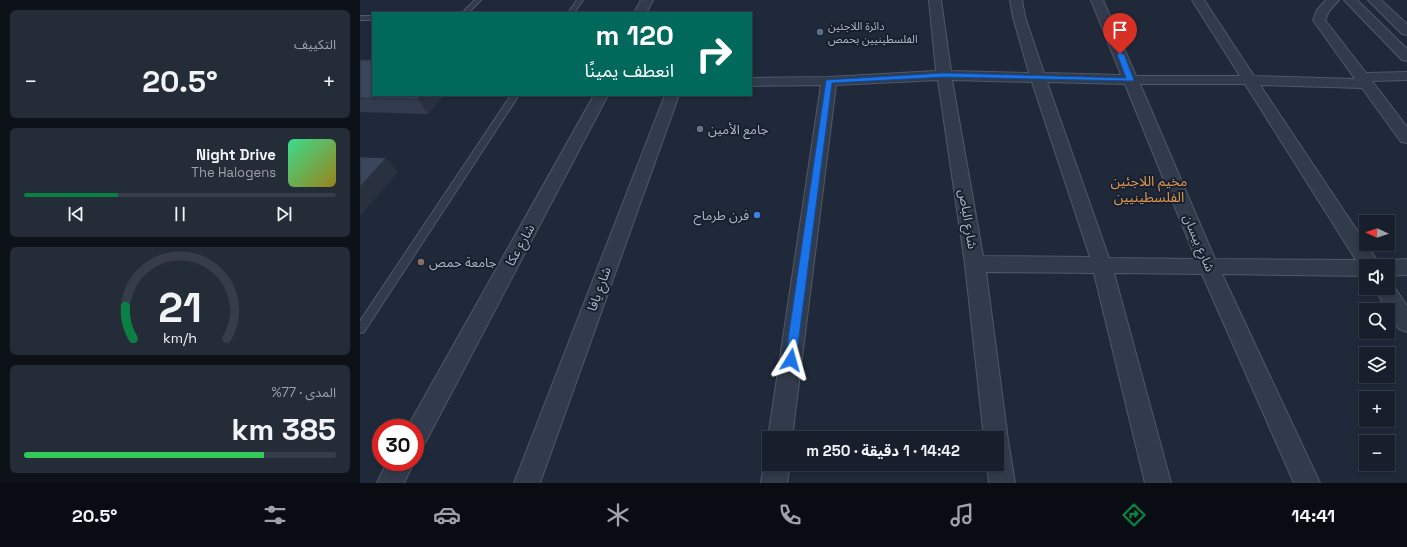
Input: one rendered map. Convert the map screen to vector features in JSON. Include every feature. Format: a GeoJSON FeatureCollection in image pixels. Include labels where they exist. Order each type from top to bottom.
{"type":"FeatureCollection","features":[{"type":"Feature","properties":{"kind":"street"},"geometry":{"type":"LineString","coordinates":[[640,12],[646,0]]}},
{"type":"Feature","properties":{"kind":"street","name":"شارع الباص"},"geometry":{"type":"LineString","coordinates":[[935,0],[944,75],[975,264],[995,431]]}},
{"type":"Feature","properties":{"kind":"street"},"geometry":{"type":"LineString","coordinates":[[1016,0],[1019,17],[1038,78],[1102,266],[1158,483]]}},
{"type":"Feature","properties":{"kind":"street","name":"شارع بيسان"},"geometry":{"type":"LineString","coordinates":[[1097,0],[1209,267],[1307,483]]}},
{"type":"Feature","properties":{"kind":"street"},"geometry":{"type":"LineString","coordinates":[[1198,0],[1365,259]]}},
{"type":"Feature","properties":{"kind":"street"},"geometry":{"type":"LineString","coordinates":[[1333,0],[1323,10],[1319,20],[1407,138]]}},
{"type":"Feature","properties":{"kind":"street"},"geometry":{"type":"LineString","coordinates":[[1350,0],[1407,57]]}},
{"type":"Feature","properties":{"kind":"street"},"geometry":{"type":"LineString","coordinates":[[1374,0],[1406,29]]}},
{"type":"Feature","properties":{"kind":"street"},"geometry":{"type":"LineString","coordinates":[[1376,26],[1406,29]]}},
{"type":"Feature","properties":{"kind":"street"},"geometry":{"type":"LineString","coordinates":[[752,82],[829,81],[944,75],[1130,80],[1364,80],[1407,76]]}},
{"type":"Feature","properties":{"kind":"street"},"geometry":{"type":"LineString","coordinates":[[781,431],[829,81]]}},
{"type":"Feature","properties":{"kind":"street","name":"شارع عكا"},"geometry":{"type":"LineString","coordinates":[[424,420],[600,96]]}},
{"type":"Feature","properties":{"kind":"street","name":"شارع يافا"},"geometry":{"type":"LineString","coordinates":[[527,483],[672,96]]}},
{"type":"Feature","properties":{"kind":"street"},"geometry":{"type":"LineString","coordinates":[[975,264],[1359,268]]}},
{"type":"Feature","properties":{"kind":"street"},"geometry":{"type":"LineString","coordinates":[[1395,268],[1407,267]]}},
{"type":"Feature","properties":{"kind":"street"},"geometry":{"type":"LineString","coordinates":[[1389,295],[1407,323]]}},
{"type":"Feature","properties":{"kind":"street"},"geometry":{"type":"LineString","coordinates":[[390,483],[396,471]]}},
{"type":"Feature","properties":{"kind":"street"},"geometry":{"type":"LineString","coordinates":[[774,483],[776,471]]}},
{"type":"Feature","properties":{"kind":"street"},"geometry":{"type":"LineString","coordinates":[[1000,471],[1002,483]]}},
{"type":"Feature","properties":{"kind":"lane"},"geometry":{"type":"LineString","coordinates":[[466,12],[478,0]]}},
{"type":"Feature","properties":{"kind":"lane"},"geometry":{"type":"LineString","coordinates":[[572,12],[580,0]]}},
{"type":"Feature","properties":{"kind":"lane"},"geometry":{"type":"LineString","coordinates":[[360,18],[372,18]]}},
{"type":"Feature","properties":{"kind":"lane"},"geometry":{"type":"LineString","coordinates":[[360,329],[514,96]]}},
{"type":"Feature","properties":{"kind":"building"},"geometry":{"type":"Polygon","coordinates":[[[360,60],[372,60],[372,96],[421,96],[418,99],[360,98],[360,60]]]}},
{"type":"Feature","properties":{"kind":"building"},"geometry":{"type":"Polygon","coordinates":[[[360,157],[386,158],[360,187],[360,157]]]}},
{"type":"Feature","properties":{"kind":"place","name":"دائرة اللاجئين الفلسطينيين بحمص"},"geometry":{"type":"Point","coordinates":[820,32]}},
{"type":"Feature","properties":{"kind":"place","name":"جامع الأمين"},"geometry":{"type":"Point","coordinates":[700,129]}},
{"type":"Feature","properties":{"kind":"place","name":"فرن طرماح"},"geometry":{"type":"Point","coordinates":[757,215]}},
{"type":"Feature","properties":{"kind":"place","name":"جامعة حمص"},"geometry":{"type":"Point","coordinates":[421,262]}},
{"type":"Feature","properties":{"kind":"district","name":"مخيم اللاجئين الفلسطينيين"},"geometry":{"type":"Point","coordinates":[1149,190]}},
{"type":"Feature","properties":{"kind":"route"},"geometry":{"type":"LineString","coordinates":[[791,360],[829,81],[944,75],[1130,80],[1120,54]]}}]}
